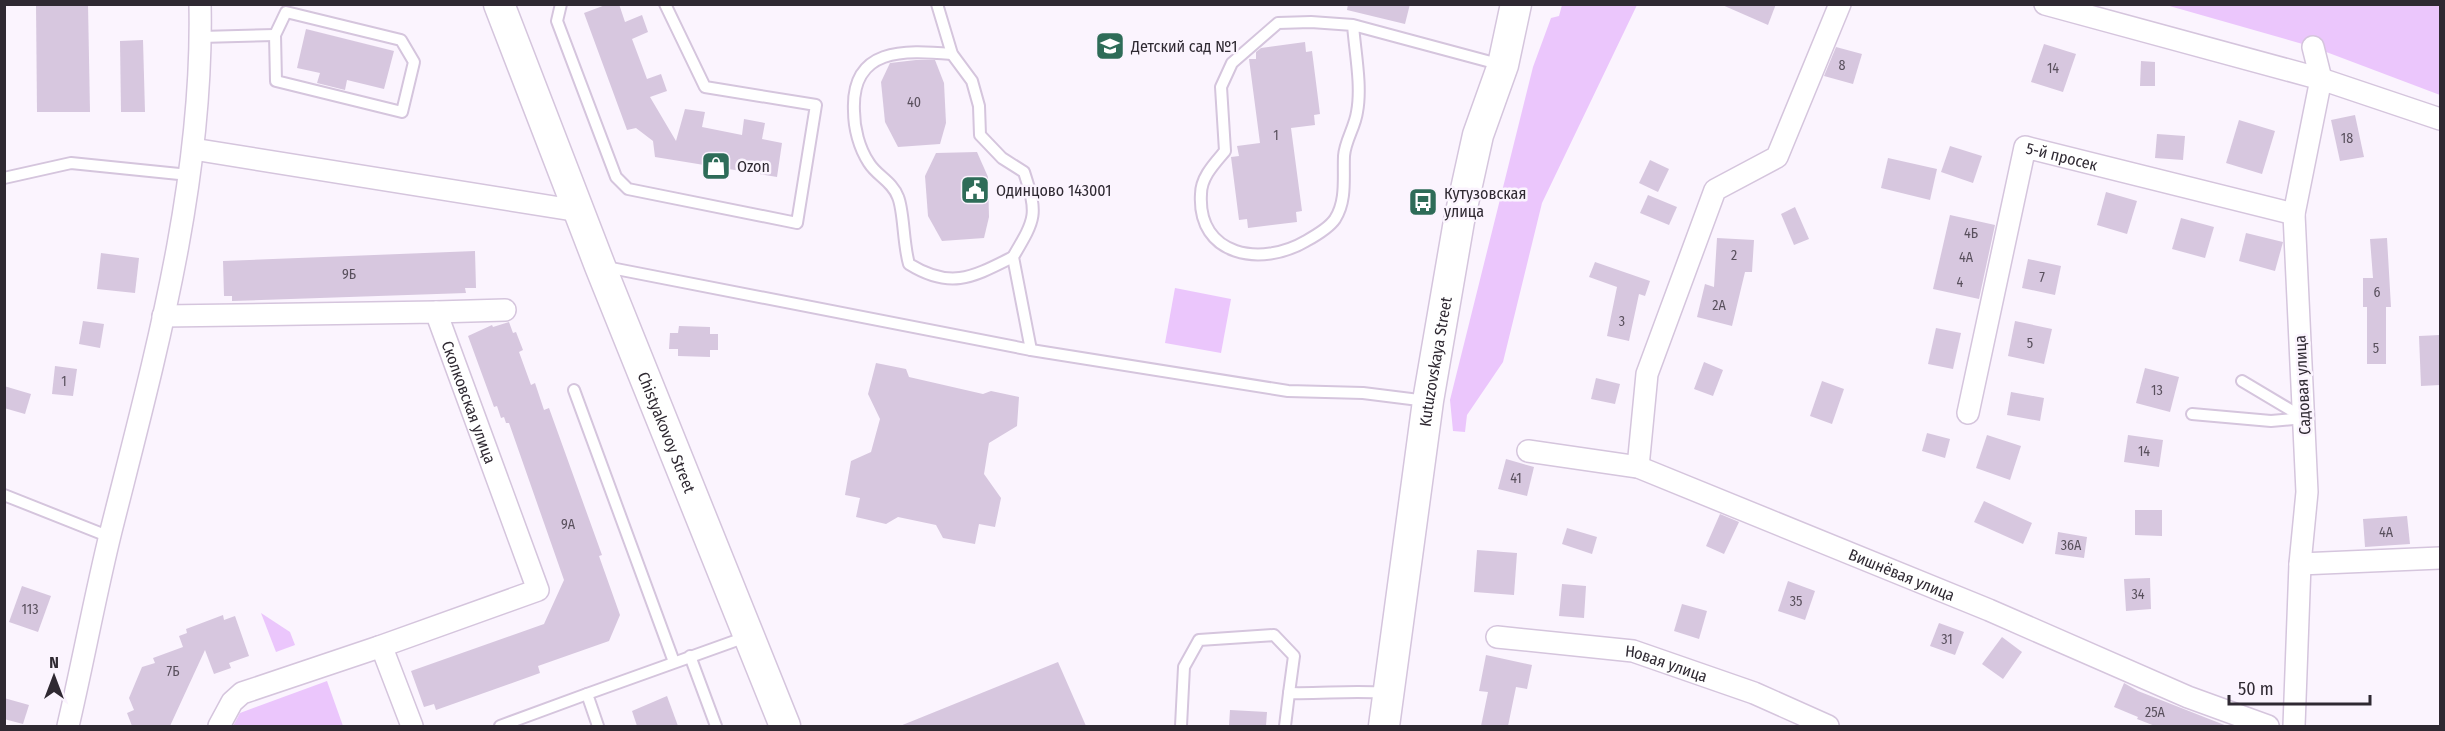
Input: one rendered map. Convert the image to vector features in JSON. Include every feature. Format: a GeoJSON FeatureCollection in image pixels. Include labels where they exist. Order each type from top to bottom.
{"type":"FeatureCollection","features":[{"type":"Feature","properties":{"kind":"street"},"geometry":{"type":"LineString","coordinates":[[68,726],[163,316],[189,174],[193,149],[201,37],[200,4]]}},
{"type":"Feature","properties":{"kind":"street","name":"Chistyakovoy Street"},"geometry":{"type":"LineString","coordinates":[[499,4],[600,266],[785,726]]}},
{"type":"Feature","properties":{"kind":"street","name":"Kutuzovskaya Street"},"geometry":{"type":"LineString","coordinates":[[1384,726],[1428,401],[1459,221],[1478,135],[1503,65],[1516,4]]}},
{"type":"Feature","properties":{"kind":"street"},"geometry":{"type":"LineString","coordinates":[[1638,467],[1647,374],[1715,190],[1777,157],[1840,4]]}},
{"type":"Feature","properties":{"kind":"street"},"geometry":{"type":"LineString","coordinates":[[2045,4],[2321,80],[2440,119]]}},
{"type":"Feature","properties":{"kind":"street","name":"Садовая улица"},"geometry":{"type":"LineString","coordinates":[[2294,726],[2300,564],[2307,492],[2294,214],[2321,80],[2313,47]]}},
{"type":"Feature","properties":{"kind":"street","name":"5-й просек"},"geometry":{"type":"LineString","coordinates":[[1968,413],[2025,147],[2294,214]]}},
{"type":"Feature","properties":{"kind":"street"},"geometry":{"type":"LineString","coordinates":[[193,149],[579,211]]}},
{"type":"Feature","properties":{"kind":"street"},"geometry":{"type":"LineString","coordinates":[[163,316],[505,310]]}},
{"type":"Feature","properties":{"kind":"street","name":"Сколковская улица"},"geometry":{"type":"LineString","coordinates":[[219,726],[232,702],[242,693],[538,590],[436,312]]}},
{"type":"Feature","properties":{"kind":"street","name":"Вишнёвая улица"},"geometry":{"type":"LineString","coordinates":[[1528,451],[1638,467],[1989,610],[2188,697],[2268,726]]}},
{"type":"Feature","properties":{"kind":"street"},"geometry":{"type":"LineString","coordinates":[[2300,564],[2440,558]]}},
{"type":"Feature","properties":{"kind":"street","name":"Новая улица"},"geometry":{"type":"LineString","coordinates":[[1497,637],[1633,651],[1754,693],[1828,726]]}},
{"type":"Feature","properties":{"kind":"street"},"geometry":{"type":"LineString","coordinates":[[379,647],[384,653],[412,726]]}},
{"type":"Feature","properties":{"kind":"lane"},"geometry":{"type":"LineString","coordinates":[[561,4],[557,21],[615,177],[628,189],[797,223],[816,105],[705,87],[665,4]]}},
{"type":"Feature","properties":{"kind":"lane"},"geometry":{"type":"LineString","coordinates":[[937,4],[952,54],[972,81],[980,106],[980,135],[1002,158],[1024,172],[1035,206],[1029,230],[1013,257],[971,278],[929,276],[909,264],[903,246],[900,199],[891,183],[869,164],[857,136],[853,90],[867,64],[887,56],[917,51],[952,54]]}},
{"type":"Feature","properties":{"kind":"lane"},"geometry":{"type":"LineString","coordinates":[[286,12],[401,40],[414,62],[402,112],[276,81],[275,35],[286,12]]}},
{"type":"Feature","properties":{"kind":"lane"},"geometry":{"type":"LineString","coordinates":[[1353,25],[1358,112],[1344,154],[1345,190],[1335,219],[1315,236],[1292,250],[1268,256],[1243,254],[1226,248],[1211,232],[1204,218],[1200,193],[1207,173],[1225,151],[1221,87],[1232,63],[1278,23],[1311,22],[1353,25],[1503,65]]}},
{"type":"Feature","properties":{"kind":"lane"},"geometry":{"type":"LineString","coordinates":[[201,37],[275,35]]}},
{"type":"Feature","properties":{"kind":"lane"},"geometry":{"type":"LineString","coordinates":[[4,178],[71,163],[189,174]]}},
{"type":"Feature","properties":{"kind":"lane"},"geometry":{"type":"LineString","coordinates":[[1013,257],[1031,350]]}},
{"type":"Feature","properties":{"kind":"lane"},"geometry":{"type":"LineString","coordinates":[[600,266],[1031,350],[1287,391],[1363,393],[1428,401]]}},
{"type":"Feature","properties":{"kind":"lane"},"geometry":{"type":"LineString","coordinates":[[2242,381],[2304,418]]}},
{"type":"Feature","properties":{"kind":"lane"},"geometry":{"type":"LineString","coordinates":[[574,390],[674,662]]}},
{"type":"Feature","properties":{"kind":"lane"},"geometry":{"type":"LineString","coordinates":[[2192,414],[2271,421],[2304,418]]}},
{"type":"Feature","properties":{"kind":"lane"},"geometry":{"type":"LineString","coordinates":[[4,495],[110,537]]}},
{"type":"Feature","properties":{"kind":"lane"},"geometry":{"type":"LineString","coordinates":[[1181,726],[1184,667],[1199,640],[1274,635],[1294,656],[1285,726]]}},
{"type":"Feature","properties":{"kind":"lane"},"geometry":{"type":"LineString","coordinates":[[500,726],[749,636]]}},
{"type":"Feature","properties":{"kind":"lane"},"geometry":{"type":"LineString","coordinates":[[690,656],[716,726]]}},
{"type":"Feature","properties":{"kind":"lane"},"geometry":{"type":"LineString","coordinates":[[1289,693],[1330,694],[1354,690],[1388,693]]}},
{"type":"Feature","properties":{"kind":"lane"},"geometry":{"type":"LineString","coordinates":[[587,694],[598,726]]}},
{"type":"Feature","properties":{"kind":"shaded area"},"geometry":{"type":"Polygon","coordinates":[[[1562,5],[1637,5],[1542,203],[1503,362],[1467,415],[1465,432],[1453,431],[1450,400],[1533,67],[1551,18],[1559,16],[1562,5]]]}},
{"type":"Feature","properties":{"kind":"shaded area"},"geometry":{"type":"Polygon","coordinates":[[[2166,5],[2440,5],[2440,95],[2313,47],[2166,5]]]}},
{"type":"Feature","properties":{"kind":"shaded area"},"geometry":{"type":"Polygon","coordinates":[[[1175,288],[1231,299],[1221,353],[1165,343],[1175,288]]]}},
{"type":"Feature","properties":{"kind":"shaded area"},"geometry":{"type":"Polygon","coordinates":[[[261,613],[290,632],[295,645],[276,652],[261,613]]]}},
{"type":"Feature","properties":{"kind":"shaded area"},"geometry":{"type":"Polygon","coordinates":[[[327,681],[343,726],[233,726],[240,713],[327,681]]]}},
{"type":"Feature","properties":{"kind":"building"},"geometry":{"type":"Polygon","coordinates":[[[36,4],[88,4],[90,112],[37,112],[36,4]]]}},
{"type":"Feature","properties":{"kind":"building"},"geometry":{"type":"Polygon","coordinates":[[[608,4],[619,4],[625,22],[642,15],[648,32],[632,39],[647,79],[661,74],[667,91],[650,97],[676,141],[685,109],[705,112],[702,127],[742,135],[744,119],[765,123],[762,139],[782,143],[777,177],[655,157],[653,141],[636,128],[627,130],[584,13],[608,4]]]}},
{"type":"Feature","properties":{"kind":"building"},"geometry":{"type":"Polygon","coordinates":[[[1348,4],[1410,4],[1405,24],[1347,10],[1348,4]]]}},
{"type":"Feature","properties":{"kind":"building"},"geometry":{"type":"Polygon","coordinates":[[[1720,4],[1776,4],[1768,25],[1720,4]]]}},
{"type":"Feature","properties":{"kind":"building"},"geometry":{"type":"Polygon","coordinates":[[[306,29],[394,51],[384,89],[347,80],[345,90],[317,83],[320,73],[297,68],[306,29]]]}},
{"type":"Feature","properties":{"kind":"building"},"geometry":{"type":"Polygon","coordinates":[[[143,40],[145,112],[121,112],[120,41],[143,40]]]}},
{"type":"Feature","properties":{"kind":"building"},"geometry":{"type":"Polygon","coordinates":[[[1305,42],[1306,52],[1312,51],[1320,114],[1314,115],[1315,125],[1291,128],[1302,211],[1296,212],[1297,222],[1248,228],[1247,219],[1239,220],[1231,157],[1239,156],[1237,146],[1260,143],[1249,59],[1256,59],[1256,52],[1261,48],[1305,42]]]}},
{"type":"Feature","properties":{"kind":"building"},"geometry":{"type":"Polygon","coordinates":[[[2044,44],[2076,54],[2063,92],[2031,82],[2044,44]]]}},
{"type":"Feature","properties":{"kind":"building"},"geometry":{"type":"Polygon","coordinates":[[[1836,47],[1862,54],[1853,84],[1824,76],[1836,47]]]}},
{"type":"Feature","properties":{"kind":"building"},"geometry":{"type":"Polygon","coordinates":[[[935,60],[944,83],[946,123],[940,144],[898,147],[885,122],[881,82],[890,63],[935,60]]]}},
{"type":"Feature","properties":{"kind":"building"},"geometry":{"type":"Polygon","coordinates":[[[2141,61],[2155,62],[2155,86],[2140,86],[2141,61]]]}},
{"type":"Feature","properties":{"kind":"building"},"geometry":{"type":"Polygon","coordinates":[[[2355,115],[2364,157],[2340,161],[2331,120],[2355,115]]]}},
{"type":"Feature","properties":{"kind":"building"},"geometry":{"type":"Polygon","coordinates":[[[2239,120],[2275,131],[2262,174],[2226,163],[2239,120]]]}},
{"type":"Feature","properties":{"kind":"building"},"geometry":{"type":"Polygon","coordinates":[[[2157,134],[2185,136],[2183,160],[2155,158],[2157,134]]]}},
{"type":"Feature","properties":{"kind":"building"},"geometry":{"type":"Polygon","coordinates":[[[1950,146],[1982,156],[1973,183],[1941,172],[1950,146]]]}},
{"type":"Feature","properties":{"kind":"building"},"geometry":{"type":"Polygon","coordinates":[[[977,152],[988,177],[989,217],[984,238],[942,241],[928,216],[925,176],[936,153],[977,152]]]}},
{"type":"Feature","properties":{"kind":"building"},"geometry":{"type":"Polygon","coordinates":[[[1888,158],[1937,169],[1930,200],[1881,188],[1888,158]]]}},
{"type":"Feature","properties":{"kind":"building"},"geometry":{"type":"Polygon","coordinates":[[[1650,160],[1669,169],[1658,192],[1639,183],[1650,160]]]}},
{"type":"Feature","properties":{"kind":"building"},"geometry":{"type":"Polygon","coordinates":[[[2106,192],[2137,201],[2127,234],[2097,225],[2106,192]]]}},
{"type":"Feature","properties":{"kind":"building"},"geometry":{"type":"Polygon","coordinates":[[[1648,195],[1677,207],[1669,225],[1640,213],[1648,195]]]}},
{"type":"Feature","properties":{"kind":"building"},"geometry":{"type":"Polygon","coordinates":[[[1795,207],[1809,239],[1794,245],[1781,214],[1795,207]]]}},
{"type":"Feature","properties":{"kind":"building"},"geometry":{"type":"Polygon","coordinates":[[[1950,215],[1995,225],[1979,299],[1933,289],[1950,215]]]}},
{"type":"Feature","properties":{"kind":"building"},"geometry":{"type":"Polygon","coordinates":[[[2181,218],[2214,227],[2205,258],[2172,249],[2181,218]]]}},
{"type":"Feature","properties":{"kind":"building"},"geometry":{"type":"Polygon","coordinates":[[[2246,233],[2283,242],[2275,271],[2239,261],[2246,233]]]}},
{"type":"Feature","properties":{"kind":"building"},"geometry":{"type":"Polygon","coordinates":[[[1717,238],[1754,240],[1752,272],[1745,272],[1732,326],[1697,317],[1705,284],[1714,287],[1717,238]]]}},
{"type":"Feature","properties":{"kind":"building"},"geometry":{"type":"Polygon","coordinates":[[[2387,238],[2391,307],[2386,307],[2386,364],[2367,364],[2367,307],[2363,307],[2363,278],[2373,278],[2370,239],[2387,238]]]}},
{"type":"Feature","properties":{"kind":"building"},"geometry":{"type":"Polygon","coordinates":[[[475,251],[476,288],[465,288],[466,293],[232,301],[232,296],[224,296],[223,261],[475,251]]]}},
{"type":"Feature","properties":{"kind":"building"},"geometry":{"type":"Polygon","coordinates":[[[101,253],[139,258],[135,293],[97,289],[101,253]]]}},
{"type":"Feature","properties":{"kind":"building"},"geometry":{"type":"Polygon","coordinates":[[[2028,259],[2061,266],[2055,295],[2022,288],[2028,259]]]}},
{"type":"Feature","properties":{"kind":"building"},"geometry":{"type":"Polygon","coordinates":[[[1595,262],[1650,281],[1645,296],[1639,294],[1629,341],[1607,336],[1617,287],[1589,277],[1595,262]]]}},
{"type":"Feature","properties":{"kind":"building"},"geometry":{"type":"Polygon","coordinates":[[[83,321],[104,324],[100,348],[79,344],[83,321]]]}},
{"type":"Feature","properties":{"kind":"building"},"geometry":{"type":"Polygon","coordinates":[[[2015,321],[2052,329],[2044,364],[2008,356],[2015,321]]]}},
{"type":"Feature","properties":{"kind":"building"},"geometry":{"type":"Polygon","coordinates":[[[509,322],[523,350],[519,352],[531,385],[535,383],[544,410],[549,408],[602,555],[599,556],[620,615],[609,641],[538,666],[540,673],[436,710],[434,704],[424,707],[411,671],[544,624],[564,580],[509,423],[506,423],[504,417],[501,418],[497,406],[494,407],[468,336],[492,325],[493,327],[509,322]]]}},
{"type":"Feature","properties":{"kind":"building"},"geometry":{"type":"Polygon","coordinates":[[[679,326],[710,327],[710,334],[718,334],[718,350],[710,350],[710,357],[678,356],[678,349],[669,349],[670,333],[678,333],[679,326]]]}},
{"type":"Feature","properties":{"kind":"building"},"geometry":{"type":"Polygon","coordinates":[[[1936,328],[1961,333],[1953,369],[1928,364],[1936,328]]]}},
{"type":"Feature","properties":{"kind":"building"},"geometry":{"type":"Polygon","coordinates":[[[2440,335],[2440,385],[2421,386],[2419,336],[2440,335]]]}},
{"type":"Feature","properties":{"kind":"building"},"geometry":{"type":"Polygon","coordinates":[[[1704,362],[1723,370],[1713,396],[1694,389],[1704,362]]]}},
{"type":"Feature","properties":{"kind":"building"},"geometry":{"type":"Polygon","coordinates":[[[876,363],[906,369],[909,377],[983,394],[991,391],[1019,397],[1017,426],[989,443],[984,474],[1001,498],[995,527],[979,524],[975,544],[943,538],[936,525],[898,517],[886,524],[856,517],[860,498],[845,495],[851,461],[871,452],[880,419],[868,394],[876,363]]]}},
{"type":"Feature","properties":{"kind":"building"},"geometry":{"type":"Polygon","coordinates":[[[55,366],[77,369],[73,396],[52,394],[55,366]]]}},
{"type":"Feature","properties":{"kind":"building"},"geometry":{"type":"Polygon","coordinates":[[[2145,368],[2179,377],[2170,412],[2136,403],[2145,368]]]}},
{"type":"Feature","properties":{"kind":"building"},"geometry":{"type":"Polygon","coordinates":[[[1596,378],[1620,384],[1615,404],[1591,399],[1596,378]]]}},
{"type":"Feature","properties":{"kind":"building"},"geometry":{"type":"Polygon","coordinates":[[[1822,381],[1844,389],[1832,424],[1810,416],[1822,381]]]}},
{"type":"Feature","properties":{"kind":"building"},"geometry":{"type":"Polygon","coordinates":[[[4,386],[31,394],[25,414],[4,408],[4,386]]]}},
{"type":"Feature","properties":{"kind":"building"},"geometry":{"type":"Polygon","coordinates":[[[2011,392],[2044,398],[2040,421],[2007,415],[2011,392]]]}},
{"type":"Feature","properties":{"kind":"building"},"geometry":{"type":"Polygon","coordinates":[[[1927,433],[1950,439],[1945,458],[1922,451],[1927,433]]]}},
{"type":"Feature","properties":{"kind":"building"},"geometry":{"type":"Polygon","coordinates":[[[1987,435],[2021,446],[2010,480],[1976,468],[1987,435]]]}},
{"type":"Feature","properties":{"kind":"building"},"geometry":{"type":"Polygon","coordinates":[[[2128,435],[2163,440],[2159,467],[2124,462],[2128,435]]]}},
{"type":"Feature","properties":{"kind":"building"},"geometry":{"type":"Polygon","coordinates":[[[1506,459],[1534,467],[1527,496],[1498,489],[1506,459]]]}},
{"type":"Feature","properties":{"kind":"building"},"geometry":{"type":"Polygon","coordinates":[[[1984,501],[2032,523],[2023,544],[1974,522],[1984,501]]]}},
{"type":"Feature","properties":{"kind":"building"},"geometry":{"type":"Polygon","coordinates":[[[2135,510],[2162,510],[2162,536],[2135,535],[2135,510]]]}},
{"type":"Feature","properties":{"kind":"building"},"geometry":{"type":"Polygon","coordinates":[[[1720,514],[1739,522],[1724,554],[1706,546],[1720,514]]]}},
{"type":"Feature","properties":{"kind":"building"},"geometry":{"type":"Polygon","coordinates":[[[2407,516],[2410,544],[2365,547],[2363,519],[2407,516]]]}},
{"type":"Feature","properties":{"kind":"building"},"geometry":{"type":"Polygon","coordinates":[[[1567,528],[1597,537],[1592,554],[1562,544],[1567,528]]]}},
{"type":"Feature","properties":{"kind":"building"},"geometry":{"type":"Polygon","coordinates":[[[2058,532],[2087,537],[2084,558],[2055,554],[2058,532]]]}},
{"type":"Feature","properties":{"kind":"building"},"geometry":{"type":"Polygon","coordinates":[[[1477,550],[1517,553],[1514,595],[1474,592],[1477,550]]]}},
{"type":"Feature","properties":{"kind":"building"},"geometry":{"type":"Polygon","coordinates":[[[2150,578],[2151,609],[2126,611],[2124,579],[2150,578]]]}},
{"type":"Feature","properties":{"kind":"building"},"geometry":{"type":"Polygon","coordinates":[[[1788,581],[1815,591],[1805,620],[1778,611],[1788,581]]]}},
{"type":"Feature","properties":{"kind":"building"},"geometry":{"type":"Polygon","coordinates":[[[1562,584],[1586,586],[1584,618],[1559,616],[1562,584]]]}},
{"type":"Feature","properties":{"kind":"building"},"geometry":{"type":"Polygon","coordinates":[[[22,586],[51,596],[38,632],[9,622],[22,586]]]}},
{"type":"Feature","properties":{"kind":"building"},"geometry":{"type":"Polygon","coordinates":[[[1682,604],[1707,611],[1699,639],[1674,631],[1682,604]]]}},
{"type":"Feature","properties":{"kind":"building"},"geometry":{"type":"Polygon","coordinates":[[[223,615],[224,620],[235,616],[249,656],[229,663],[231,668],[214,674],[205,650],[170,726],[132,726],[127,713],[134,710],[129,698],[142,667],[155,663],[153,658],[183,647],[179,636],[187,633],[186,629],[223,615]]]}},
{"type":"Feature","properties":{"kind":"building"},"geometry":{"type":"Polygon","coordinates":[[[1939,623],[1964,632],[1955,655],[1930,646],[1939,623]]]}},
{"type":"Feature","properties":{"kind":"building"},"geometry":{"type":"Polygon","coordinates":[[[2002,637],[2022,652],[2003,679],[1982,664],[2002,637]]]}},
{"type":"Feature","properties":{"kind":"building"},"geometry":{"type":"Polygon","coordinates":[[[1486,655],[1532,665],[1527,689],[1516,687],[1508,726],[1481,726],[1488,692],[1479,691],[1486,655]]]}},
{"type":"Feature","properties":{"kind":"building"},"geometry":{"type":"Polygon","coordinates":[[[1058,662],[1086,726],[900,726],[1058,662]]]}},
{"type":"Feature","properties":{"kind":"building"},"geometry":{"type":"Polygon","coordinates":[[[2124,683],[2138,691],[2227,726],[2155,726],[2137,719],[2138,717],[2114,707],[2124,683]]]}},
{"type":"Feature","properties":{"kind":"building"},"geometry":{"type":"Polygon","coordinates":[[[667,696],[678,726],[637,726],[632,711],[667,696]]]}},
{"type":"Feature","properties":{"kind":"building"},"geometry":{"type":"Polygon","coordinates":[[[4,698],[29,705],[23,724],[4,719],[4,698]]]}},
{"type":"Feature","properties":{"kind":"building"},"geometry":{"type":"Polygon","coordinates":[[[1230,710],[1267,712],[1266,726],[1229,726],[1230,710]]]}},
{"type":"Feature","properties":{"kind":"place","name":"Детский сад №1"},"geometry":{"type":"Point","coordinates":[1110,46]}},
{"type":"Feature","properties":{"kind":"place","name":"Ozon"},"geometry":{"type":"Point","coordinates":[716,166]}},
{"type":"Feature","properties":{"kind":"place","name":"Одинцово 143001"},"geometry":{"type":"Point","coordinates":[975,190]}},
{"type":"Feature","properties":{"kind":"place","name":"Кутузовская улица"},"geometry":{"type":"Point","coordinates":[1423,202]}}]}
